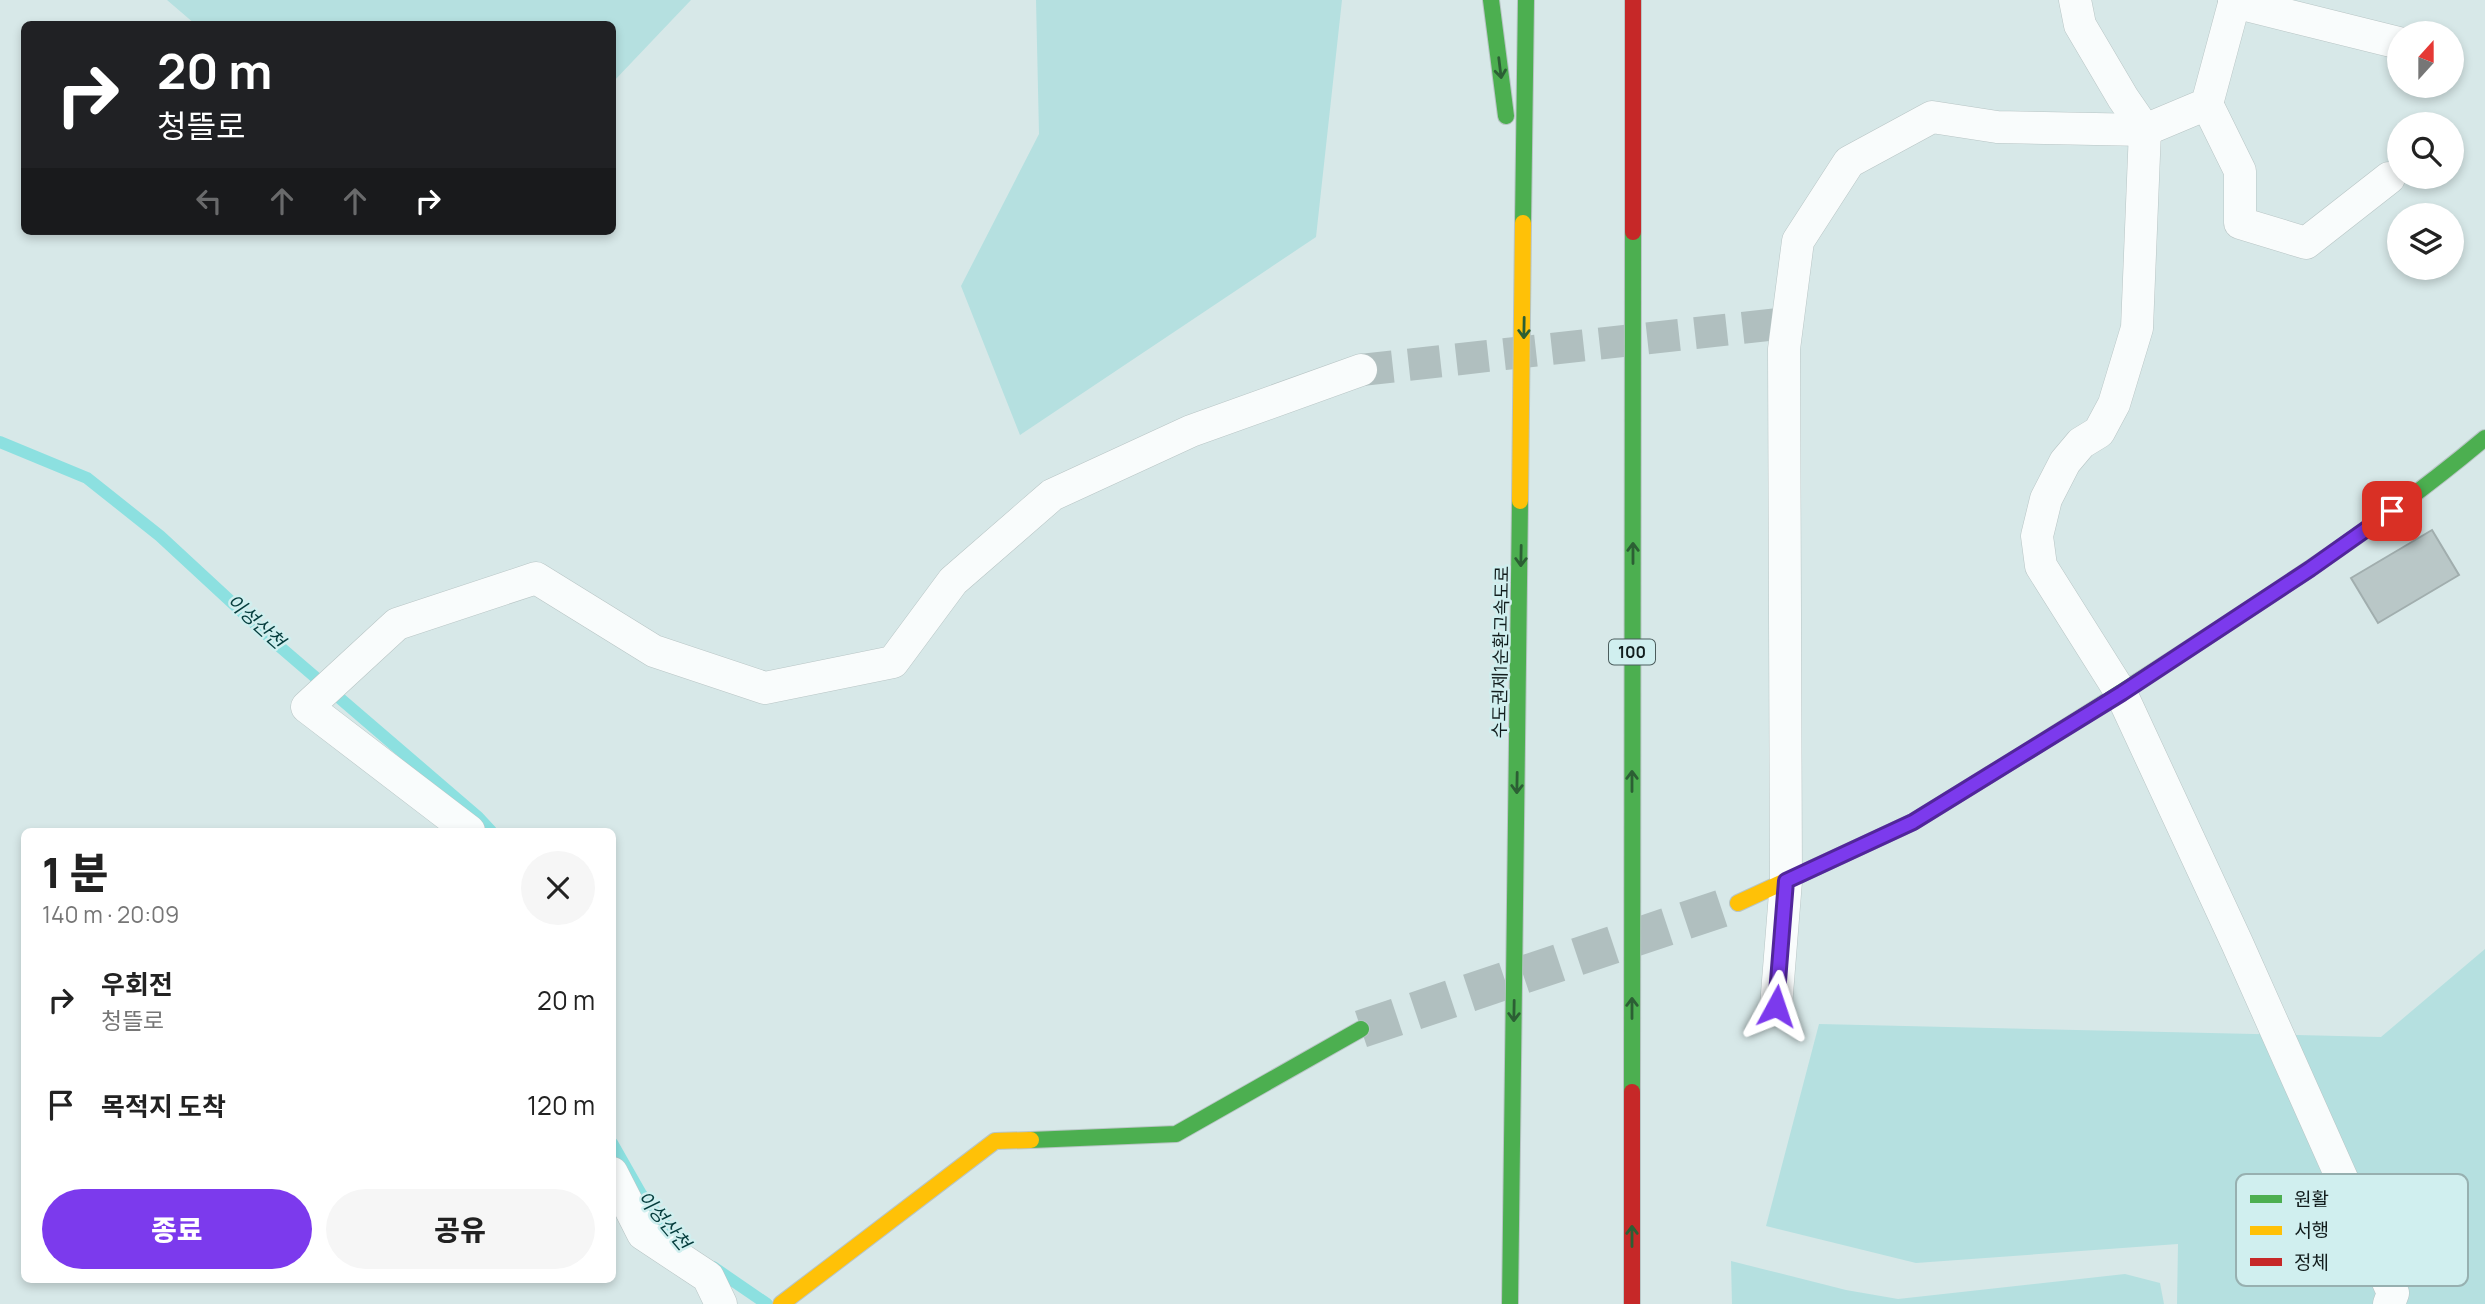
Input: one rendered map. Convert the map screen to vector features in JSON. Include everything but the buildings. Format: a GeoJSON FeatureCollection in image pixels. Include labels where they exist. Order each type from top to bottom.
{"type":"FeatureCollection","features":[{"type":"Feature","properties":{"kind":"main road"},"geometry":{"type":"LineString","coordinates":[[1491,0],[1525,260]]}},
{"type":"Feature","properties":{"kind":"main road","name":"수도권제1순환고속도로"},"geometry":{"type":"LineString","coordinates":[[1510,1304],[1525,260],[1526,0]]}},
{"type":"Feature","properties":{"kind":"main road","name":"100"},"geometry":{"type":"LineString","coordinates":[[1632,1304],[1633,0]]}},
{"type":"Feature","properties":{"kind":"main road"},"geometry":{"type":"LineString","coordinates":[[1738,903],[1913,822],[2122,693],[2321,561],[2433,482],[2485,438]]}},
{"type":"Feature","properties":{"kind":"main road"},"geometry":{"type":"LineString","coordinates":[[781,1304],[995,1140],[1176,1134],[1361,1029]]}},
{"type":"Feature","properties":{"kind":"street"},"geometry":{"type":"LineString","coordinates":[[2075,0],[2080,25],[2145,130],[2137,328],[2113,404],[2099,432],[2081,443],[2065,462],[2046,499],[2037,536],[2041,566],[2122,693],[2340,1174]]}},
{"type":"Feature","properties":{"kind":"street"},"geometry":{"type":"LineString","coordinates":[[2387,40],[2234,1],[2207,104],[2240,172],[2240,223],[2306,243],[2387,180]]}},
{"type":"Feature","properties":{"kind":"street"},"geometry":{"type":"LineString","coordinates":[[1776,1006],[1786,881],[1784,349],[1798,241],[1849,162],[1931,117],[1997,127],[2145,130],[2207,104]]}},
{"type":"Feature","properties":{"kind":"street"},"geometry":{"type":"LineString","coordinates":[[465,828],[307,707],[397,624],[536,578],[654,651],[765,688],[893,662],[953,582],[1052,495],[1191,431],[1361,370]]}},
{"type":"Feature","properties":{"kind":"street"},"geometry":{"type":"LineString","coordinates":[[616,1181],[643,1234],[708,1277],[721,1304]]}},
{"type":"Feature","properties":{"kind":"street"},"geometry":{"type":"LineString","coordinates":[[2389,1304],[2393,1293],[2390,1286]]}},
{"type":"Feature","properties":{"kind":"shaded area"},"geometry":{"type":"Polygon","coordinates":[[[167,0],[691,0],[616,79],[616,21],[192,21],[167,0]]]}},
{"type":"Feature","properties":{"kind":"shaded area"},"geometry":{"type":"Polygon","coordinates":[[[1036,0],[1342,0],[1316,237],[1020,435],[961,286],[1039,134],[1036,0]]]}},
{"type":"Feature","properties":{"kind":"shaded area"},"geometry":{"type":"Polygon","coordinates":[[[2485,949],[2485,1304],[2177,1304],[2178,1244],[1916,1263],[1766,1226],[1819,1024],[2381,1037],[2485,949]]]}},
{"type":"Feature","properties":{"kind":"shaded area"},"geometry":{"type":"Polygon","coordinates":[[[1731,1261],[1846,1290],[1898,1299],[2125,1274],[2160,1283],[2164,1304],[1732,1304],[1731,1261]]]}},
{"type":"Feature","properties":{"kind":"waterway","name":"이성산천"},"geometry":{"type":"LineString","coordinates":[[0,442],[87,478],[160,536],[279,646],[488,828]]}},
{"type":"Feature","properties":{"kind":"waterway","name":"이성산천"},"geometry":{"type":"LineString","coordinates":[[616,1150],[641,1194],[683,1247]]}},
{"type":"Feature","properties":{"kind":"waterway","name":"이성산천"},"geometry":{"type":"LineString","coordinates":[[713,1267],[767,1304]]}},
{"type":"Feature","properties":{"kind":"tunnel"},"geometry":{"type":"LineString","coordinates":[[1361,370],[1787,323]]}},
{"type":"Feature","properties":{"kind":"tunnel"},"geometry":{"type":"LineString","coordinates":[[1361,1029],[1738,903]]}},
{"type":"Feature","properties":{"kind":"traffic: fast"},"geometry":{"type":"LineString","coordinates":[[1491,0],[1506,116]]}},
{"type":"Feature","properties":{"kind":"traffic: fast"},"geometry":{"type":"LineString","coordinates":[[1523,223],[1526,0]]}},
{"type":"Feature","properties":{"kind":"traffic: fast"},"geometry":{"type":"LineString","coordinates":[[1632,1092],[1633,232]]}},
{"type":"Feature","properties":{"kind":"traffic: fast"},"geometry":{"type":"LineString","coordinates":[[1989,775],[2303,573],[2396,508],[2485,438]]}},
{"type":"Feature","properties":{"kind":"traffic: fast"},"geometry":{"type":"LineString","coordinates":[[1510,1304],[1520,501]]}},
{"type":"Feature","properties":{"kind":"traffic: fast"},"geometry":{"type":"LineString","coordinates":[[1031,1140],[1176,1134],[1361,1029]]}},
{"type":"Feature","properties":{"kind":"traffic: slow"},"geometry":{"type":"LineString","coordinates":[[1520,501],[1523,223]]}},
{"type":"Feature","properties":{"kind":"traffic: slow"},"geometry":{"type":"LineString","coordinates":[[1738,903],[1913,822],[1989,775]]}},
{"type":"Feature","properties":{"kind":"traffic: slow"},"geometry":{"type":"LineString","coordinates":[[781,1304],[995,1141],[1031,1140]]}},
{"type":"Feature","properties":{"kind":"traffic: jam"},"geometry":{"type":"LineString","coordinates":[[1633,0],[1633,232]]}},
{"type":"Feature","properties":{"kind":"traffic: jam"},"geometry":{"type":"LineString","coordinates":[[1632,1092],[1632,1304]]}},
{"type":"Feature","properties":{"kind":"route"},"geometry":{"type":"LineString","coordinates":[[1776,1006],[1786,881],[1913,822],[2122,693],[2310,569],[2392,511]]}}]}
